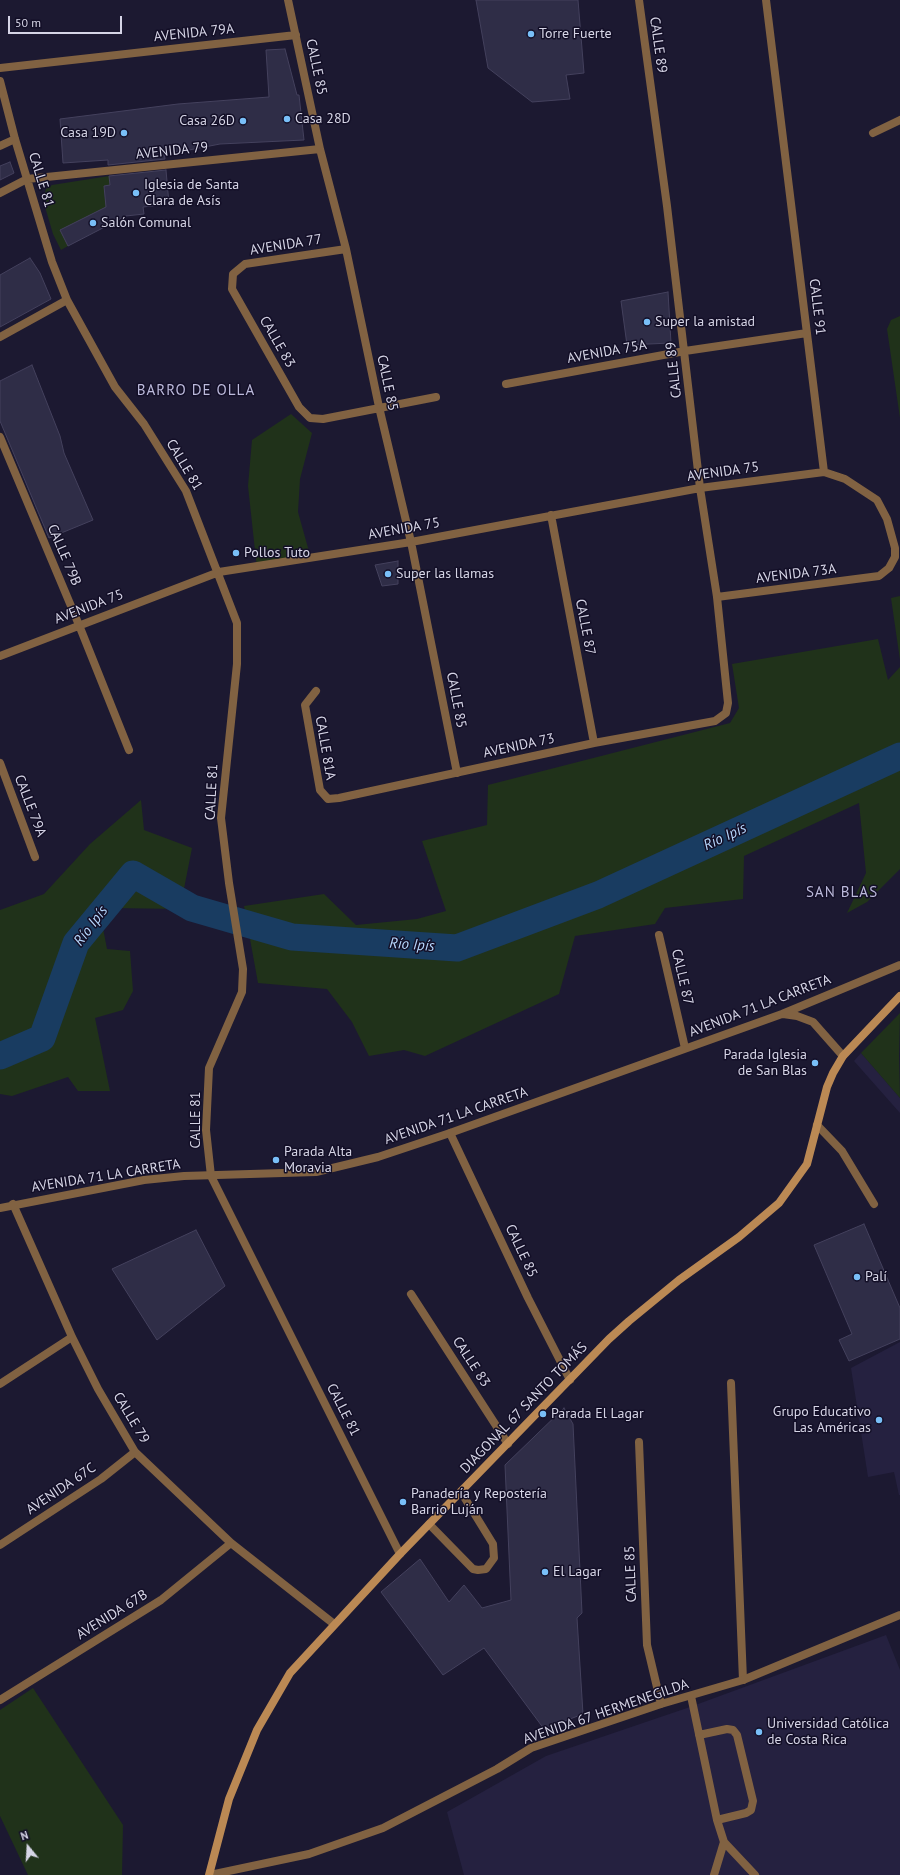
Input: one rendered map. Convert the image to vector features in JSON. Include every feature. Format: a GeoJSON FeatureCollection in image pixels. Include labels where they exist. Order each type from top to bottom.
{"type":"FeatureCollection","features":[{"type":"Feature","properties":{"kind":"main road","name":"DIAGONAL 67 SANTO TOMÁS"},"geometry":{"type":"LineString","coordinates":[[209,1875],[230,1799],[257,1730],[290,1673],[400,1554],[629,1321],[679,1280],[739,1237],[780,1203],[807,1164],[827,1087],[843,1056],[900,996]]}},
{"type":"Feature","properties":{"kind":"street","name":"CALLE 85"},"geometry":{"type":"LineString","coordinates":[[288,0],[320,148],[346,249],[379,407],[411,542],[457,773]]}},
{"type":"Feature","properties":{"kind":"street","name":"CALLE 89"},"geometry":{"type":"LineString","coordinates":[[639,0],[667,206],[700,488],[717,597],[728,703],[726,713]]}},
{"type":"Feature","properties":{"kind":"street","name":"CALLE 91"},"geometry":{"type":"LineString","coordinates":[[766,0],[824,472]]}},
{"type":"Feature","properties":{"kind":"street","name":"AVENIDA 79A"},"geometry":{"type":"LineString","coordinates":[[0,68],[296,35]]}},
{"type":"Feature","properties":{"kind":"street","name":"CALLE 81"},"geometry":{"type":"LineString","coordinates":[[0,82],[52,262],[67,300],[115,387],[144,424],[186,490],[237,623],[237,664],[221,818],[229,883],[243,969],[242,992],[209,1068],[206,1130],[211,1176],[400,1554]]}},
{"type":"Feature","properties":{"kind":"street"},"geometry":{"type":"LineString","coordinates":[[873,134],[900,120]]}},
{"type":"Feature","properties":{"kind":"street"},"geometry":{"type":"LineString","coordinates":[[0,146],[15,138]]}},
{"type":"Feature","properties":{"kind":"street","name":"AVENIDA 79"},"geometry":{"type":"LineString","coordinates":[[27,179],[320,148]]}},
{"type":"Feature","properties":{"kind":"street"},"geometry":{"type":"LineString","coordinates":[[0,193],[27,179]]}},
{"type":"Feature","properties":{"kind":"street","name":"AVENIDA 77"},"geometry":{"type":"LineString","coordinates":[[234,274],[245,264],[346,249]]}},
{"type":"Feature","properties":{"kind":"street","name":"CALLE 83"},"geometry":{"type":"LineString","coordinates":[[234,274],[232,289],[299,407],[310,418],[323,418],[379,407]]}},
{"type":"Feature","properties":{"kind":"street"},"geometry":{"type":"LineString","coordinates":[[0,337],[67,300]]}},
{"type":"Feature","properties":{"kind":"street","name":"AVENIDA 75A"},"geometry":{"type":"LineString","coordinates":[[506,384],[685,351],[807,333]]}},
{"type":"Feature","properties":{"kind":"street"},"geometry":{"type":"LineString","coordinates":[[379,407],[436,397]]}},
{"type":"Feature","properties":{"kind":"street","name":"CALLE 79B"},"geometry":{"type":"LineString","coordinates":[[0,437],[79,625],[129,750]]}},
{"type":"Feature","properties":{"kind":"street","name":"AVENIDA 75"},"geometry":{"type":"LineString","coordinates":[[0,656],[218,572],[411,542],[700,488],[824,472]]}},
{"type":"Feature","properties":{"kind":"street","name":"AVENIDA 73A"},"geometry":{"type":"LineString","coordinates":[[717,597],[879,576],[889,568],[895,557],[896,548],[887,519],[877,500],[845,479],[824,472]]}},
{"type":"Feature","properties":{"kind":"street","name":"CALLE 87"},"geometry":{"type":"LineString","coordinates":[[551,515],[594,743]]}},
{"type":"Feature","properties":{"kind":"street","name":"CALLE 81A"},"geometry":{"type":"LineString","coordinates":[[316,691],[305,705],[320,790]]}},
{"type":"Feature","properties":{"kind":"street","name":"AVENIDA 73"},"geometry":{"type":"LineString","coordinates":[[320,790],[328,799],[339,798],[594,743],[715,721],[726,713]]}},
{"type":"Feature","properties":{"kind":"street","name":"CALLE 79A"},"geometry":{"type":"LineString","coordinates":[[0,763],[35,857]]}},
{"type":"Feature","properties":{"kind":"street","name":"CALLE 87"},"geometry":{"type":"LineString","coordinates":[[659,935],[685,1048]]}},
{"type":"Feature","properties":{"kind":"street","name":"AVENIDA 71 LA CARRETA"},"geometry":{"type":"LineString","coordinates":[[0,1208],[13,1204],[144,1180],[316,1172],[378,1157],[450,1133],[782,1014],[900,965]]}},
{"type":"Feature","properties":{"kind":"street"},"geometry":{"type":"LineString","coordinates":[[782,1014],[797,1016],[814,1022],[843,1056]]}},
{"type":"Feature","properties":{"kind":"street"},"geometry":{"type":"LineString","coordinates":[[817,1125],[842,1151],[874,1204]]}},
{"type":"Feature","properties":{"kind":"street","name":"CALLE 85"},"geometry":{"type":"LineString","coordinates":[[450,1133],[528,1298],[570,1380]]}},
{"type":"Feature","properties":{"kind":"street","name":"CALLE 79"},"geometry":{"type":"LineString","coordinates":[[13,1204],[72,1337],[98,1389],[135,1452],[231,1542],[334,1624]]}},
{"type":"Feature","properties":{"kind":"street","name":"CALLE 83"},"geometry":{"type":"LineString","coordinates":[[411,1294],[508,1444]]}},
{"type":"Feature","properties":{"kind":"street"},"geometry":{"type":"LineString","coordinates":[[0,1384],[72,1337]]}},
{"type":"Feature","properties":{"kind":"street"},"geometry":{"type":"LineString","coordinates":[[731,1383],[743,1680]]}},
{"type":"Feature","properties":{"kind":"street","name":"CALLE 85"},"geometry":{"type":"LineString","coordinates":[[639,1442],[647,1645],[661,1704]]}},
{"type":"Feature","properties":{"kind":"street","name":"AVENIDA 67C"},"geometry":{"type":"LineString","coordinates":[[0,1545],[101,1479],[135,1452]]}},
{"type":"Feature","properties":{"kind":"street"},"geometry":{"type":"LineString","coordinates":[[429,1524],[472,1569],[486,1569],[494,1558],[493,1544],[461,1492]]}},
{"type":"Feature","properties":{"kind":"street","name":"AVENIDA 67B"},"geometry":{"type":"LineString","coordinates":[[0,1700],[161,1600],[231,1542]]}},
{"type":"Feature","properties":{"kind":"street","name":"AVENIDA 67 HERMENEGILDA"},"geometry":{"type":"LineString","coordinates":[[209,1875],[309,1854],[383,1828],[497,1769],[531,1748],[661,1704],[743,1680],[900,1615]]}},
{"type":"Feature","properties":{"kind":"street"},"geometry":{"type":"LineString","coordinates":[[691,1696],[717,1820],[724,1842],[742,1860],[754,1875]]}},
{"type":"Feature","properties":{"kind":"street"},"geometry":{"type":"LineString","coordinates":[[699,1735],[727,1729],[734,1730],[738,1734],[753,1800],[751,1810],[746,1813],[717,1820]]}},
{"type":"Feature","properties":{"kind":"street"},"geometry":{"type":"LineString","coordinates":[[714,1875],[724,1842]]}},
{"type":"Feature","properties":{"kind":"shaded area"},"geometry":{"type":"Polygon","coordinates":[[[861,1053],[900,1098],[900,1113],[854,1061],[861,1053]]]}},
{"type":"Feature","properties":{"kind":"shaded area","name":"Grupo Educativo Las Américas"},"geometry":{"type":"Polygon","coordinates":[[[900,1342],[899,1495],[894,1472],[868,1477],[851,1368],[900,1342]]]}},
{"type":"Feature","properties":{"kind":"shaded area","name":"Universidad Católica de Costa Rica"},"geometry":{"type":"Polygon","coordinates":[[[886,1635],[900,1670],[900,1875],[464,1875],[447,1812],[546,1756],[690,1707],[886,1635]]]}},
{"type":"Feature","properties":{"kind":"green space"},"geometry":{"type":"Polygon","coordinates":[[[109,176],[110,185],[104,186],[105,200],[114,199],[114,203],[60,230],[68,246],[61,250],[53,234],[43,200],[46,189],[52,185],[109,176]]]}},
{"type":"Feature","properties":{"kind":"green space"},"geometry":{"type":"Polygon","coordinates":[[[900,316],[900,418],[887,329],[891,320],[900,316]]]}},
{"type":"Feature","properties":{"kind":"green space"},"geometry":{"type":"Polygon","coordinates":[[[291,414],[312,433],[300,479],[298,512],[310,555],[257,569],[248,486],[252,440],[291,414]]]}},
{"type":"Feature","properties":{"kind":"green space"},"geometry":{"type":"Polygon","coordinates":[[[900,596],[900,660],[891,598],[900,596]]]}},
{"type":"Feature","properties":{"kind":"green space"},"geometry":{"type":"Polygon","coordinates":[[[878,639],[888,680],[900,667],[900,869],[867,902],[847,913],[866,873],[859,803],[744,856],[743,899],[665,908],[655,924],[575,936],[559,994],[425,1056],[404,1050],[369,1056],[352,1022],[327,989],[258,983],[244,906],[324,894],[356,925],[417,919],[446,911],[422,841],[487,825],[488,785],[730,723],[739,708],[732,664],[878,639]]]}},
{"type":"Feature","properties":{"kind":"green space"},"geometry":{"type":"Polygon","coordinates":[[[141,800],[144,830],[192,848],[180,909],[112,908],[102,923],[107,949],[130,951],[133,991],[123,1010],[95,1018],[110,1091],[78,1091],[68,1077],[12,1096],[0,1094],[0,910],[44,894],[90,844],[141,800]]]}},
{"type":"Feature","properties":{"kind":"green space"},"geometry":{"type":"Polygon","coordinates":[[[900,1013],[899,1056],[900,1098],[861,1053],[900,1013]]]}},
{"type":"Feature","properties":{"kind":"green space"},"geometry":{"type":"Polygon","coordinates":[[[33,1688],[123,1825],[122,1875],[28,1875],[0,1816],[0,1710],[33,1688]]]}},
{"type":"Feature","properties":{"kind":"building","name":"Torre Fuerte"},"geometry":{"type":"Polygon","coordinates":[[[476,0],[578,0],[584,73],[566,75],[570,99],[532,102],[488,68],[476,0]]]}},
{"type":"Feature","properties":{"kind":"building"},"geometry":{"type":"Polygon","coordinates":[[[285,49],[297,95],[299,95],[304,140],[220,144],[184,151],[164,152],[165,159],[108,165],[108,160],[63,163],[60,119],[178,104],[269,97],[266,50],[285,49]]]}},
{"type":"Feature","properties":{"kind":"building"},"geometry":{"type":"Polygon","coordinates":[[[10,162],[14,173],[0,180],[0,166],[10,162]]]}},
{"type":"Feature","properties":{"kind":"building","name":"Iglesia de Santa Clara de Asís"},"geometry":{"type":"Polygon","coordinates":[[[166,170],[169,204],[143,207],[144,214],[126,216],[68,246],[60,230],[106,207],[104,186],[110,185],[109,176],[166,170]]]}},
{"type":"Feature","properties":{"kind":"building"},"geometry":{"type":"Polygon","coordinates":[[[30,258],[40,273],[51,299],[0,327],[0,275],[30,258]]]}},
{"type":"Feature","properties":{"kind":"building","name":"Super la amistad"},"geometry":{"type":"Polygon","coordinates":[[[668,292],[671,343],[627,345],[621,301],[668,292]]]}},
{"type":"Feature","properties":{"kind":"building"},"geometry":{"type":"Polygon","coordinates":[[[32,365],[60,436],[64,453],[93,520],[49,538],[0,421],[0,381],[32,365]]]}},
{"type":"Feature","properties":{"kind":"building","name":"Super las llamas"},"geometry":{"type":"Polygon","coordinates":[[[398,561],[398,584],[382,586],[375,565],[398,561]]]}},
{"type":"Feature","properties":{"kind":"building","name":"Palí"},"geometry":{"type":"Polygon","coordinates":[[[864,1224],[900,1308],[900,1339],[849,1361],[839,1340],[852,1334],[814,1245],[864,1224]]]}},
{"type":"Feature","properties":{"kind":"building"},"geometry":{"type":"Polygon","coordinates":[[[196,1230],[225,1286],[157,1340],[112,1269],[196,1230]]]}},
{"type":"Feature","properties":{"kind":"building","name":"El Lagar"},"geometry":{"type":"Polygon","coordinates":[[[564,1408],[573,1424],[582,1613],[577,1618],[583,1714],[544,1729],[484,1648],[443,1675],[381,1592],[420,1559],[449,1602],[464,1585],[482,1608],[511,1600],[505,1465],[564,1408]]]}},
{"type":"Feature","properties":{"kind":"waterway","name":"Río Ipís"},"geometry":{"type":"LineString","coordinates":[[0,1056],[42,1038],[76,943],[133,874],[192,908],[292,937],[457,948],[598,895],[900,756]]}},
{"type":"Feature","properties":{"kind":"place","name":"Torre Fuerte"},"geometry":{"type":"Point","coordinates":[531,34]}},
{"type":"Feature","properties":{"kind":"place","name":"Casa 28D"},"geometry":{"type":"Point","coordinates":[287,119]}},
{"type":"Feature","properties":{"kind":"place","name":"Casa 26D"},"geometry":{"type":"Point","coordinates":[243,121]}},
{"type":"Feature","properties":{"kind":"place","name":"Casa 19D"},"geometry":{"type":"Point","coordinates":[124,133]}},
{"type":"Feature","properties":{"kind":"place","name":"Iglesia de Santa Clara de Asís"},"geometry":{"type":"Point","coordinates":[136,193]}},
{"type":"Feature","properties":{"kind":"place","name":"Salón Comunal"},"geometry":{"type":"Point","coordinates":[93,223]}},
{"type":"Feature","properties":{"kind":"place","name":"Super la amistad"},"geometry":{"type":"Point","coordinates":[647,322]}},
{"type":"Feature","properties":{"kind":"place","name":"Pollos Tuto"},"geometry":{"type":"Point","coordinates":[236,553]}},
{"type":"Feature","properties":{"kind":"place","name":"Super las llamas"},"geometry":{"type":"Point","coordinates":[388,574]}},
{"type":"Feature","properties":{"kind":"place","name":"Parada Iglesia de San Blas"},"geometry":{"type":"Point","coordinates":[815,1063]}},
{"type":"Feature","properties":{"kind":"place","name":"Parada Alta Moravia"},"geometry":{"type":"Point","coordinates":[276,1160]}},
{"type":"Feature","properties":{"kind":"place","name":"Palí"},"geometry":{"type":"Point","coordinates":[857,1277]}},
{"type":"Feature","properties":{"kind":"place","name":"Parada El Lagar"},"geometry":{"type":"Point","coordinates":[543,1414]}},
{"type":"Feature","properties":{"kind":"place","name":"Grupo Educativo Las Américas"},"geometry":{"type":"Point","coordinates":[879,1420]}},
{"type":"Feature","properties":{"kind":"place","name":"Panadería y Repostería Barrio Luján"},"geometry":{"type":"Point","coordinates":[403,1502]}},
{"type":"Feature","properties":{"kind":"place","name":"El Lagar"},"geometry":{"type":"Point","coordinates":[545,1572]}},
{"type":"Feature","properties":{"kind":"place","name":"Universidad Católica de Costa Rica"},"geometry":{"type":"Point","coordinates":[759,1732]}},
{"type":"Feature","properties":{"kind":"district","name":"BARRO DE OLLA"},"geometry":{"type":"Point","coordinates":[196,391]}},
{"type":"Feature","properties":{"kind":"district","name":"SAN BLAS"},"geometry":{"type":"Point","coordinates":[842,893]}}]}
